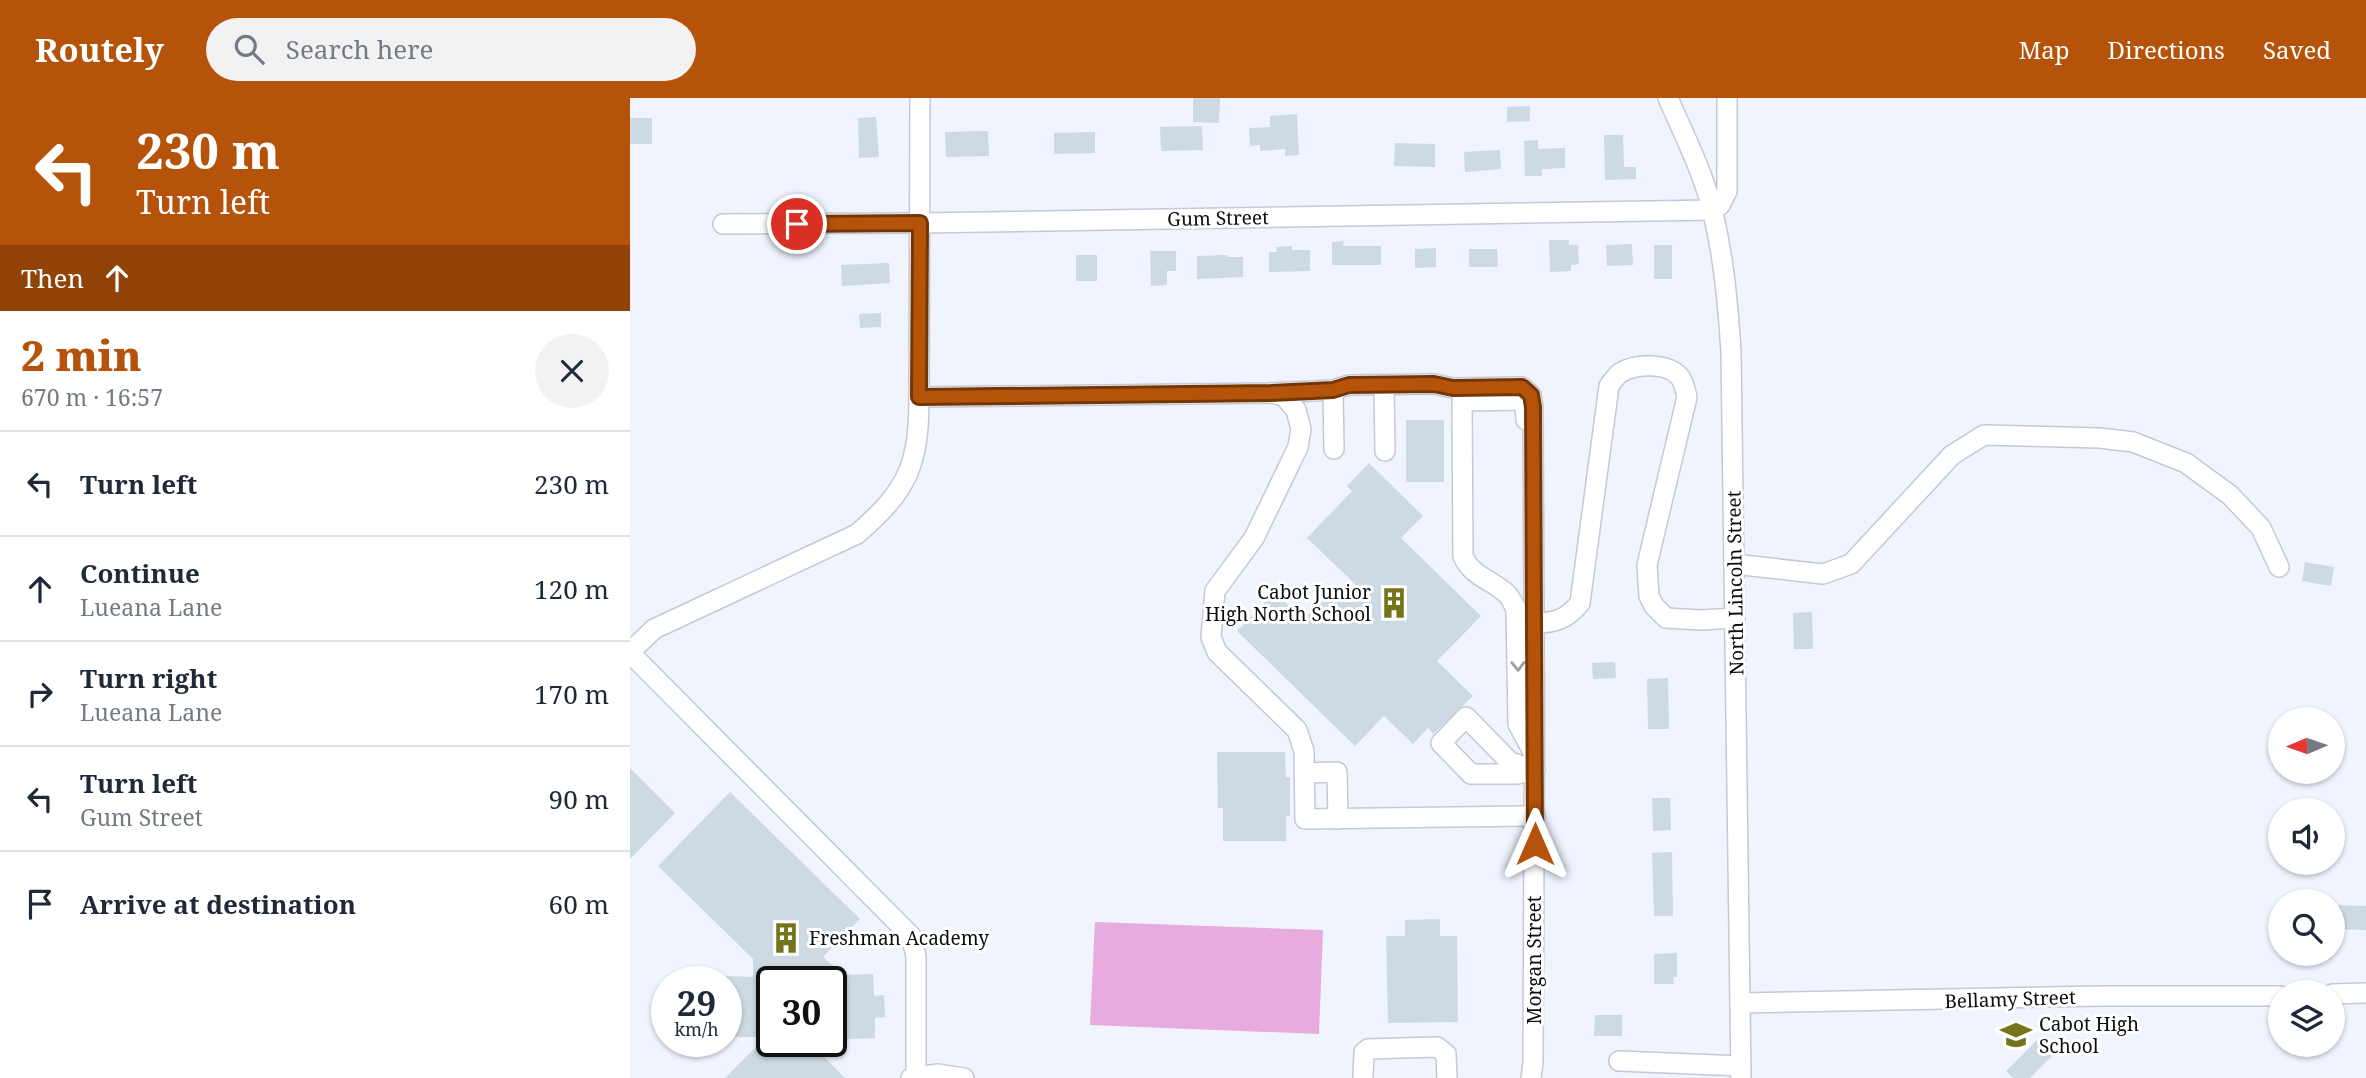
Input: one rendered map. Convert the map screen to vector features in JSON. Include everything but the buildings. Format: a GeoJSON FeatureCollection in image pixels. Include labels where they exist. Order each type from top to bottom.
{"type":"FeatureCollection","features":[{"type":"Feature","properties":{"kind":"street"},"geometry":{"type":"LineString","coordinates":[[920,98],[919,420],[913,459],[902,487],[883,511],[856,534],[654,629],[630,653],[911,936],[916,956],[914,1077],[938,1074],[964,1078]]}},
{"type":"Feature","properties":{"kind":"street","name":"North Lincoln Street"},"geometry":{"type":"LineString","coordinates":[[1668,98],[1688,142],[1713,210],[1726,279],[1731,352],[1741,1072]]}},
{"type":"Feature","properties":{"kind":"street"},"geometry":{"type":"LineString","coordinates":[[1713,210],[1720,205],[1727,191],[1727,98]]}},
{"type":"Feature","properties":{"kind":"street","name":"Gum Street"},"geometry":{"type":"LineString","coordinates":[[723,224],[1713,210]]}},
{"type":"Feature","properties":{"kind":"street"},"geometry":{"type":"LineString","coordinates":[[1453,388],[1456,560],[1461,569],[1489,595],[1526,620],[1554,623],[1571,614],[1580,603],[1609,386],[1618,374],[1633,367],[1661,367],[1672,370],[1682,378],[1687,397],[1647,565],[1650,596],[1654,606],[1667,618],[1735,618]]}},
{"type":"Feature","properties":{"kind":"street"},"geometry":{"type":"LineString","coordinates":[[919,397],[1271,393],[1333,390],[1349,385],[1522,387],[1531,395],[1533,407],[1526,620],[1518,724],[1535,764]]}},
{"type":"Feature","properties":{"kind":"street"},"geometry":{"type":"LineString","coordinates":[[1384,385],[1385,451]]}},
{"type":"Feature","properties":{"kind":"street"},"geometry":{"type":"LineString","coordinates":[[1333,390],[1334,449]]}},
{"type":"Feature","properties":{"kind":"street"},"geometry":{"type":"LineString","coordinates":[[1271,393],[1284,396],[1296,410],[1301,429],[1298,447],[1254,538],[1215,591],[1211,637],[1217,652],[1297,730],[1304,751],[1305,819],[1535,816]]}},
{"type":"Feature","properties":{"kind":"street"},"geometry":{"type":"LineString","coordinates":[[1535,730],[1526,620],[1508,595],[1473,571],[1463,556],[1462,401],[1521,401],[1525,407],[1528,720],[1535,730]]}},
{"type":"Feature","properties":{"kind":"street"},"geometry":{"type":"LineString","coordinates":[[1734,564],[1823,574],[1851,564],[1952,455],[1984,435],[2100,438],[2133,442],[2186,463],[2230,495],[2261,528],[2279,567]]}},
{"type":"Feature","properties":{"kind":"street","name":"Morgan Street"},"geometry":{"type":"LineString","coordinates":[[1534,1073],[1535,730]]}},
{"type":"Feature","properties":{"kind":"street"},"geometry":{"type":"LineString","coordinates":[[1304,773],[1337,772],[1338,819]]}},
{"type":"Feature","properties":{"kind":"street"},"geometry":{"type":"LineString","coordinates":[[2345,994],[2366,993]]}},
{"type":"Feature","properties":{"kind":"street","name":"Bellamy Street"},"geometry":{"type":"LineString","coordinates":[[1740,1003],[2103,996],[2268,996]]}},
{"type":"Feature","properties":{"kind":"street"},"geometry":{"type":"LineString","coordinates":[[1363,1078],[1364,1052],[1368,1049],[1437,1047],[1446,1054],[1447,1078]]}},
{"type":"Feature","properties":{"kind":"street"},"geometry":{"type":"LineString","coordinates":[[1619,1061],[1741,1072]]}},
{"type":"Feature","properties":{"kind":"shaded area"},"geometry":{"type":"Polygon","coordinates":[[[1095,922],[1323,930],[1319,1034],[1090,1025],[1095,922]]]}},
{"type":"Feature","properties":{"kind":"place","name":"Cabot Junior High North School"},"geometry":{"type":"Point","coordinates":[1394,603]}},
{"type":"Feature","properties":{"kind":"place","name":"Freshman Academy"},"geometry":{"type":"Point","coordinates":[786,938]}},
{"type":"Feature","properties":{"kind":"place","name":"Cabot High School"},"geometry":{"type":"Point","coordinates":[2016,1035]}},
{"type":"Feature","properties":{"kind":"route"},"geometry":{"type":"LineString","coordinates":[[797,224],[920,223],[919,397],[1271,393],[1333,390],[1349,385],[1522,387],[1531,395],[1533,407],[1535,844]]}}]}
